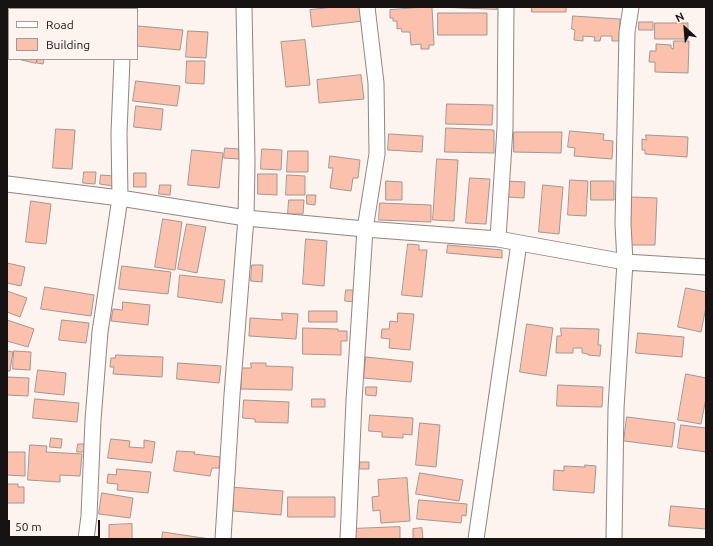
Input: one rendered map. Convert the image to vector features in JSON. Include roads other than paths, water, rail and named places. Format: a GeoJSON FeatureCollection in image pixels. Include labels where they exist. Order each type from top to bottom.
{"type":"FeatureCollection","features":[{"type":"Feature","properties":{"kind":"street"},"geometry":{"type":"LineString","coordinates":[[223,539],[232,395],[246,218],[247,162],[244,7]]}},
{"type":"Feature","properties":{"kind":"street"},"geometry":{"type":"LineString","coordinates":[[348,539],[354,401],[365,229],[377,154],[376,83],[367,7]]}},
{"type":"Feature","properties":{"kind":"street"},"geometry":{"type":"LineString","coordinates":[[498,239],[505,128],[506,7]]}},
{"type":"Feature","properties":{"kind":"street"},"geometry":{"type":"LineString","coordinates":[[614,539],[616,408],[625,262],[623,224],[626,39],[631,7]]}},
{"type":"Feature","properties":{"kind":"street"},"geometry":{"type":"LineString","coordinates":[[86,539],[89,516],[93,420],[100,332],[120,198],[119,133],[122,60]]}},
{"type":"Feature","properties":{"kind":"street"},"geometry":{"type":"LineString","coordinates":[[7,184],[120,198],[246,218],[498,239],[625,262],[706,267]]}},
{"type":"Feature","properties":{"kind":"street"},"geometry":{"type":"LineString","coordinates":[[476,539],[519,243]]}}]}
